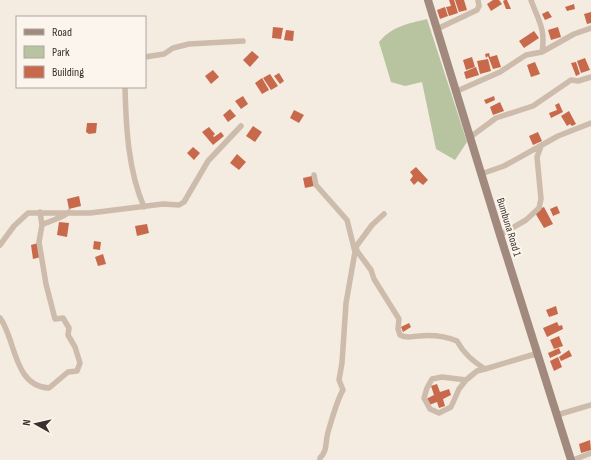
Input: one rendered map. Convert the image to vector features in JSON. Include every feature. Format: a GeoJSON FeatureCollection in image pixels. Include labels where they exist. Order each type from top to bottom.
{"type":"FeatureCollection","features":[{"type":"Feature","properties":{"kind":"main road","name":"Bumbuna Road 1"},"geometry":{"type":"LineString","coordinates":[[428,0],[455,92],[572,460]]}},
{"type":"Feature","properties":{"kind":"street"},"geometry":{"type":"LineString","coordinates":[[436,29],[477,10],[479,6],[478,0]]}},
{"type":"Feature","properties":{"kind":"street"},"geometry":{"type":"LineString","coordinates":[[531,0],[542,26],[544,41],[542,52]]}},
{"type":"Feature","properties":{"kind":"street"},"geometry":{"type":"LineString","coordinates":[[455,92],[500,72],[526,55],[542,52],[574,34],[591,28]]}},
{"type":"Feature","properties":{"kind":"street"},"geometry":{"type":"LineString","coordinates":[[146,57],[164,54],[173,48],[189,44],[243,41]]}},
{"type":"Feature","properties":{"kind":"street"},"geometry":{"type":"LineString","coordinates":[[470,138],[496,118],[533,106],[571,80],[591,77]]}},
{"type":"Feature","properties":{"kind":"street"},"geometry":{"type":"LineString","coordinates":[[125,88],[126,131],[129,150],[140,198],[144,207]]}},
{"type":"Feature","properties":{"kind":"street"},"geometry":{"type":"LineString","coordinates":[[481,174],[504,166],[558,136],[591,123]]}},
{"type":"Feature","properties":{"kind":"street"},"geometry":{"type":"LineString","coordinates":[[0,245],[20,220],[28,213],[90,213],[163,204],[179,205],[184,202],[208,161],[241,126]]}},
{"type":"Feature","properties":{"kind":"street"},"geometry":{"type":"LineString","coordinates":[[581,127],[591,130]]}},
{"type":"Feature","properties":{"kind":"street"},"geometry":{"type":"LineString","coordinates":[[500,235],[526,220],[539,208],[541,199],[537,157],[541,146]]}},
{"type":"Feature","properties":{"kind":"street"},"geometry":{"type":"LineString","coordinates":[[314,174],[316,185],[347,220],[355,252]]}},
{"type":"Feature","properties":{"kind":"street"},"geometry":{"type":"LineString","coordinates":[[0,318],[16,352],[19,366],[28,378],[36,385],[42,388],[50,388],[68,372],[77,371],[80,363],[75,347],[68,335],[69,328],[62,318],[55,319],[46,284],[39,242],[42,225],[40,212]]}},
{"type":"Feature","properties":{"kind":"street"},"geometry":{"type":"LineString","coordinates":[[42,225],[58,217],[65,216],[69,212]]}},
{"type":"Feature","properties":{"kind":"street"},"geometry":{"type":"LineString","coordinates":[[320,460],[325,452],[328,433],[338,397],[343,390],[339,380],[342,363],[346,303],[356,246],[372,225],[384,214]]}},
{"type":"Feature","properties":{"kind":"street"},"geometry":{"type":"LineString","coordinates":[[356,246],[357,251],[371,270],[374,279],[399,319],[398,329],[400,335],[406,338],[419,336],[448,337],[457,341],[461,349],[470,359],[485,369]]}},
{"type":"Feature","properties":{"kind":"street"},"geometry":{"type":"LineString","coordinates":[[466,380],[442,377],[432,379],[424,398],[430,409],[439,413],[451,407],[459,389],[466,380],[477,371],[535,354],[538,357]]}},
{"type":"Feature","properties":{"kind":"street"},"geometry":{"type":"LineString","coordinates":[[557,415],[591,405]]}},
{"type":"Feature","properties":{"kind":"street"},"geometry":{"type":"LineString","coordinates":[[572,460],[591,452]]}},
{"type":"Feature","properties":{"kind":"green space"},"geometry":{"type":"Polygon","coordinates":[[[427,19],[467,142],[455,160],[436,149],[422,82],[405,86],[391,82],[379,42],[395,29],[427,19]]]}},
{"type":"Feature","properties":{"kind":"building"},"geometry":{"type":"Polygon","coordinates":[[[449,0],[454,0],[458,13],[449,16],[446,7],[451,6],[449,0]]]}},
{"type":"Feature","properties":{"kind":"building"},"geometry":{"type":"Polygon","coordinates":[[[455,0],[464,0],[467,10],[459,12],[455,0]]]}},
{"type":"Feature","properties":{"kind":"building"},"geometry":{"type":"Polygon","coordinates":[[[493,0],[499,0],[502,4],[491,11],[487,4],[493,0]]]}},
{"type":"Feature","properties":{"kind":"building"},"geometry":{"type":"Polygon","coordinates":[[[507,0],[511,9],[506,9],[503,1],[507,0]]]}},
{"type":"Feature","properties":{"kind":"building"},"geometry":{"type":"Polygon","coordinates":[[[574,4],[575,9],[567,11],[565,7],[574,4]]]}},
{"type":"Feature","properties":{"kind":"building"},"geometry":{"type":"Polygon","coordinates":[[[445,7],[448,16],[440,19],[437,10],[445,7]]]}},
{"type":"Feature","properties":{"kind":"building"},"geometry":{"type":"Polygon","coordinates":[[[548,11],[552,17],[545,20],[542,14],[548,11]]]}},
{"type":"Feature","properties":{"kind":"building"},"geometry":{"type":"Polygon","coordinates":[[[591,12],[591,23],[587,24],[584,14],[591,12]]]}},
{"type":"Feature","properties":{"kind":"building"},"geometry":{"type":"Polygon","coordinates":[[[273,27],[283,28],[281,39],[272,38],[273,27]]]}},
{"type":"Feature","properties":{"kind":"building"},"geometry":{"type":"Polygon","coordinates":[[[558,27],[561,37],[551,40],[548,30],[558,27]]]}},
{"type":"Feature","properties":{"kind":"building"},"geometry":{"type":"Polygon","coordinates":[[[286,30],[294,31],[293,41],[284,40],[286,30]]]}},
{"type":"Feature","properties":{"kind":"building"},"geometry":{"type":"Polygon","coordinates":[[[534,31],[539,38],[524,48],[519,41],[534,31]]]}},
{"type":"Feature","properties":{"kind":"building"},"geometry":{"type":"Polygon","coordinates":[[[252,51],[259,57],[250,67],[243,60],[252,51]]]}},
{"type":"Feature","properties":{"kind":"building"},"geometry":{"type":"Polygon","coordinates":[[[489,53],[490,57],[497,55],[501,67],[493,69],[488,56],[486,58],[485,54],[489,53]]]}},
{"type":"Feature","properties":{"kind":"building"},"geometry":{"type":"Polygon","coordinates":[[[472,57],[475,67],[466,70],[463,60],[472,57]]]}},
{"type":"Feature","properties":{"kind":"building"},"geometry":{"type":"Polygon","coordinates":[[[585,58],[590,70],[581,73],[577,61],[585,58]]]}},
{"type":"Feature","properties":{"kind":"building"},"geometry":{"type":"Polygon","coordinates":[[[488,59],[491,71],[480,74],[477,61],[488,59]]]}},
{"type":"Feature","properties":{"kind":"building"},"geometry":{"type":"Polygon","coordinates":[[[535,62],[540,74],[531,77],[527,65],[535,62]]]}},
{"type":"Feature","properties":{"kind":"building"},"geometry":{"type":"Polygon","coordinates":[[[576,62],[580,74],[576,76],[571,63],[576,62]]]}},
{"type":"Feature","properties":{"kind":"building"},"geometry":{"type":"Polygon","coordinates":[[[476,67],[479,75],[466,79],[464,72],[476,67]]]}},
{"type":"Feature","properties":{"kind":"building"},"geometry":{"type":"Polygon","coordinates":[[[213,70],[219,77],[211,84],[205,76],[213,70]]]}},
{"type":"Feature","properties":{"kind":"building"},"geometry":{"type":"Polygon","coordinates":[[[279,73],[284,81],[280,84],[274,76],[279,73]]]}},
{"type":"Feature","properties":{"kind":"building"},"geometry":{"type":"Polygon","coordinates":[[[270,74],[278,86],[271,90],[263,78],[270,74]]]}},
{"type":"Feature","properties":{"kind":"building"},"geometry":{"type":"Polygon","coordinates":[[[262,78],[269,90],[262,94],[255,83],[262,78]]]}},
{"type":"Feature","properties":{"kind":"building"},"geometry":{"type":"Polygon","coordinates":[[[243,96],[248,104],[241,109],[235,101],[243,96]]]}},
{"type":"Feature","properties":{"kind":"building"},"geometry":{"type":"Polygon","coordinates":[[[494,96],[495,100],[486,104],[484,100],[494,96]]]}},
{"type":"Feature","properties":{"kind":"building"},"geometry":{"type":"Polygon","coordinates":[[[500,102],[504,111],[493,115],[490,107],[500,102]]]}},
{"type":"Feature","properties":{"kind":"building"},"geometry":{"type":"Polygon","coordinates":[[[559,103],[563,112],[551,118],[549,113],[557,110],[555,105],[559,103]]]}},
{"type":"Feature","properties":{"kind":"building"},"geometry":{"type":"Polygon","coordinates":[[[230,109],[236,116],[228,122],[223,115],[230,109]]]}},
{"type":"Feature","properties":{"kind":"building"},"geometry":{"type":"Polygon","coordinates":[[[294,110],[304,115],[299,123],[290,118],[294,110]]]}},
{"type":"Feature","properties":{"kind":"building"},"geometry":{"type":"Polygon","coordinates":[[[569,111],[576,124],[572,126],[570,124],[567,126],[561,116],[569,111]]]}},
{"type":"Feature","properties":{"kind":"building"},"geometry":{"type":"Polygon","coordinates":[[[87,123],[97,123],[96,133],[89,134],[86,132],[87,123]]]}},
{"type":"Feature","properties":{"kind":"building"},"geometry":{"type":"Polygon","coordinates":[[[253,126],[262,132],[255,142],[246,136],[253,126]]]}},
{"type":"Feature","properties":{"kind":"building"},"geometry":{"type":"Polygon","coordinates":[[[209,127],[215,134],[213,136],[214,137],[221,132],[224,136],[213,145],[202,132],[209,127]]]}},
{"type":"Feature","properties":{"kind":"building"},"geometry":{"type":"Polygon","coordinates":[[[538,132],[542,141],[533,145],[529,136],[538,132]]]}},
{"type":"Feature","properties":{"kind":"building"},"geometry":{"type":"Polygon","coordinates":[[[193,147],[200,153],[194,160],[187,153],[193,147]]]}},
{"type":"Feature","properties":{"kind":"building"},"geometry":{"type":"Polygon","coordinates":[[[237,154],[246,162],[239,170],[230,163],[237,154]]]}},
{"type":"Feature","properties":{"kind":"building"},"geometry":{"type":"Polygon","coordinates":[[[416,167],[428,180],[423,185],[418,181],[414,185],[410,180],[413,176],[410,172],[416,167]]]}},
{"type":"Feature","properties":{"kind":"building"},"geometry":{"type":"Polygon","coordinates":[[[312,176],[314,186],[305,188],[303,178],[312,176]]]}},
{"type":"Feature","properties":{"kind":"building"},"geometry":{"type":"Polygon","coordinates":[[[79,196],[81,206],[69,209],[67,199],[79,196]]]}},
{"type":"Feature","properties":{"kind":"building"},"geometry":{"type":"Polygon","coordinates":[[[557,206],[560,213],[553,216],[550,209],[557,206]]]}},
{"type":"Feature","properties":{"kind":"building"},"geometry":{"type":"Polygon","coordinates":[[[544,207],[553,224],[544,228],[534,211],[544,207]]]}},
{"type":"Feature","properties":{"kind":"building"},"geometry":{"type":"Polygon","coordinates":[[[59,222],[69,223],[67,237],[57,235],[59,222]]]}},
{"type":"Feature","properties":{"kind":"building"},"geometry":{"type":"Polygon","coordinates":[[[147,224],[149,233],[137,236],[135,226],[147,224]]]}},
{"type":"Feature","properties":{"kind":"building"},"geometry":{"type":"Polygon","coordinates":[[[94,241],[101,242],[100,250],[93,249],[94,241]]]}},
{"type":"Feature","properties":{"kind":"building"},"geometry":{"type":"Polygon","coordinates":[[[38,243],[41,257],[33,259],[31,245],[38,243]]]}},
{"type":"Feature","properties":{"kind":"building"},"geometry":{"type":"Polygon","coordinates":[[[103,254],[106,264],[98,266],[95,257],[103,254]]]}},
{"type":"Feature","properties":{"kind":"building"},"geometry":{"type":"Polygon","coordinates":[[[556,306],[558,314],[549,317],[546,310],[556,306]]]}},
{"type":"Feature","properties":{"kind":"building"},"geometry":{"type":"Polygon","coordinates":[[[557,322],[559,326],[562,325],[563,329],[547,337],[543,328],[557,322]]]}},
{"type":"Feature","properties":{"kind":"building"},"geometry":{"type":"Polygon","coordinates":[[[409,323],[411,327],[403,332],[401,327],[409,323]]]}},
{"type":"Feature","properties":{"kind":"building"},"geometry":{"type":"Polygon","coordinates":[[[559,336],[563,346],[554,349],[550,340],[559,336]]]}},
{"type":"Feature","properties":{"kind":"building"},"geometry":{"type":"Polygon","coordinates":[[[559,348],[561,353],[550,358],[548,353],[559,348]]]}},
{"type":"Feature","properties":{"kind":"building"},"geometry":{"type":"Polygon","coordinates":[[[569,350],[572,356],[561,361],[559,357],[569,350]]]}},
{"type":"Feature","properties":{"kind":"building"},"geometry":{"type":"Polygon","coordinates":[[[558,357],[562,367],[554,371],[550,361],[558,357]]]}},
{"type":"Feature","properties":{"kind":"building"},"geometry":{"type":"Polygon","coordinates":[[[437,384],[440,392],[449,389],[451,395],[443,399],[445,406],[439,408],[437,402],[429,405],[426,399],[434,395],[431,386],[437,384]]]}},
{"type":"Feature","properties":{"kind":"building"},"geometry":{"type":"Polygon","coordinates":[[[590,440],[591,450],[581,453],[579,444],[590,440]]]}}]}
